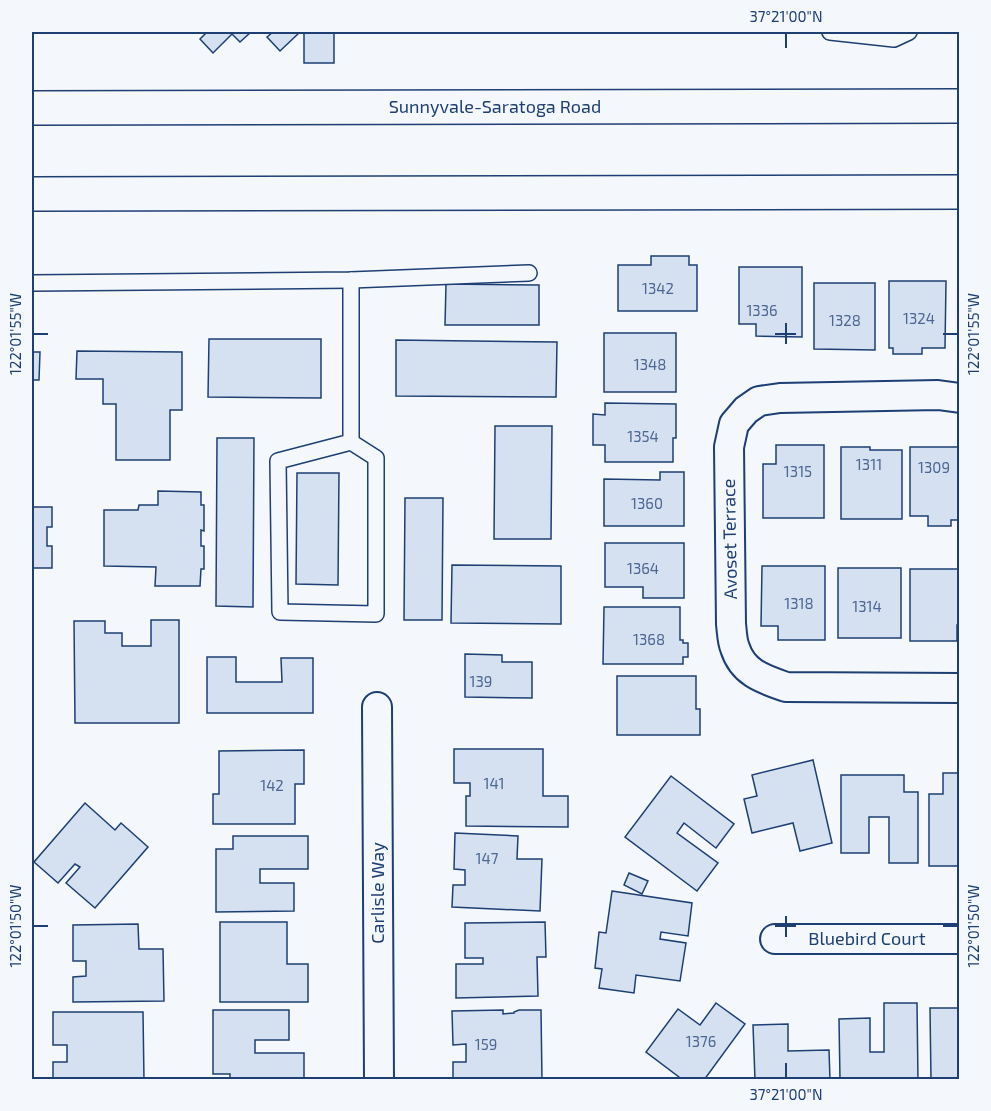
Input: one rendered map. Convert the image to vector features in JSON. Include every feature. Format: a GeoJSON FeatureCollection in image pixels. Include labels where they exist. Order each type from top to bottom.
{"type":"FeatureCollection","features":[{"type":"Feature","properties":{"kind":"main road","name":"Sunnyvale-Saratoga Road"},"geometry":{"type":"LineString","coordinates":[[32,108],[960,106]]}},
{"type":"Feature","properties":{"kind":"main road"},"geometry":{"type":"LineString","coordinates":[[32,194],[960,192]]}},
{"type":"Feature","properties":{"kind":"street","name":"Avoset Terrace"},"geometry":{"type":"LineString","coordinates":[[960,398],[938,395],[780,398],[759,401],[746,410],[734,424],[729,447],[731,624],[734,647],[742,664],[760,678],[786,687],[960,688]]}},
{"type":"Feature","properties":{"kind":"street","name":"Carlisle Way"},"geometry":{"type":"LineString","coordinates":[[377,707],[379,1080]]}},
{"type":"Feature","properties":{"kind":"street","name":"Bluebird Court"},"geometry":{"type":"LineString","coordinates":[[775,939],[960,939]]}},
{"type":"Feature","properties":{"kind":"lane"},"geometry":{"type":"LineString","coordinates":[[830,32],[894,39],[909,32]]}},
{"type":"Feature","properties":{"kind":"lane"},"geometry":{"type":"LineString","coordinates":[[32,283],[351,280],[529,273]]}},
{"type":"Feature","properties":{"kind":"lane"},"geometry":{"type":"LineString","coordinates":[[351,280],[351,442]]}},
{"type":"Feature","properties":{"kind":"lane"},"geometry":{"type":"LineString","coordinates":[[351,442],[376,459],[376,614],[280,612],[278,461],[351,442]]}},
{"type":"Feature","properties":{"kind":"building"},"geometry":{"type":"Polygon","coordinates":[[[202,32],[251,32],[240,42],[232,34],[213,53],[200,39],[205,34],[202,32]]]}},
{"type":"Feature","properties":{"kind":"building"},"geometry":{"type":"Polygon","coordinates":[[[273,32],[300,32],[280,51],[267,37],[273,32]]]}},
{"type":"Feature","properties":{"kind":"building"},"geometry":{"type":"Polygon","coordinates":[[[304,32],[334,33],[334,63],[304,63],[304,32]]]}},
{"type":"Feature","properties":{"kind":"building"},"geometry":{"type":"Polygon","coordinates":[[[651,256],[689,256],[689,265],[697,265],[697,311],[618,311],[618,265],[651,265],[651,256]]]}},
{"type":"Feature","properties":{"kind":"building"},"geometry":{"type":"Polygon","coordinates":[[[739,267],[802,267],[802,337],[756,336],[756,324],[739,324],[739,267]]]}},
{"type":"Feature","properties":{"kind":"building"},"geometry":{"type":"Polygon","coordinates":[[[889,281],[946,281],[945,348],[922,348],[922,354],[893,354],[893,348],[889,348],[889,281]]]}},
{"type":"Feature","properties":{"kind":"building"},"geometry":{"type":"Polygon","coordinates":[[[814,283],[875,283],[875,350],[814,349],[814,283]]]}},
{"type":"Feature","properties":{"kind":"building"},"geometry":{"type":"Polygon","coordinates":[[[446,284],[539,285],[539,325],[445,325],[446,284]]]}},
{"type":"Feature","properties":{"kind":"building"},"geometry":{"type":"Polygon","coordinates":[[[604,333],[676,333],[676,392],[604,392],[604,333]]]}},
{"type":"Feature","properties":{"kind":"building"},"geometry":{"type":"Polygon","coordinates":[[[209,339],[321,339],[321,398],[208,397],[209,339]]]}},
{"type":"Feature","properties":{"kind":"building"},"geometry":{"type":"Polygon","coordinates":[[[396,340],[557,342],[556,397],[396,396],[396,340]]]}},
{"type":"Feature","properties":{"kind":"building"},"geometry":{"type":"Polygon","coordinates":[[[77,351],[182,352],[182,410],[170,410],[170,460],[116,460],[116,404],[103,404],[103,379],[76,379],[77,351]]]}},
{"type":"Feature","properties":{"kind":"building"},"geometry":{"type":"Polygon","coordinates":[[[32,352],[40,352],[39,380],[32,380],[32,352]]]}},
{"type":"Feature","properties":{"kind":"building"},"geometry":{"type":"Polygon","coordinates":[[[605,403],[676,404],[673,462],[605,462],[605,445],[593,445],[593,414],[605,415],[605,403]]]}},
{"type":"Feature","properties":{"kind":"building"},"geometry":{"type":"Polygon","coordinates":[[[495,426],[552,426],[551,539],[494,539],[495,426]]]}},
{"type":"Feature","properties":{"kind":"building"},"geometry":{"type":"Polygon","coordinates":[[[217,438],[254,438],[253,607],[216,606],[217,438]]]}},
{"type":"Feature","properties":{"kind":"building"},"geometry":{"type":"Polygon","coordinates":[[[776,445],[824,445],[824,518],[763,518],[763,464],[776,464],[776,445]]]}},
{"type":"Feature","properties":{"kind":"building"},"geometry":{"type":"Polygon","coordinates":[[[841,447],[902,450],[902,519],[841,519],[841,447]]]}},
{"type":"Feature","properties":{"kind":"building"},"geometry":{"type":"Polygon","coordinates":[[[910,447],[960,447],[960,520],[951,520],[951,526],[928,526],[928,516],[910,516],[910,447]]]}},
{"type":"Feature","properties":{"kind":"building"},"geometry":{"type":"Polygon","coordinates":[[[660,472],[684,472],[684,526],[604,526],[604,479],[660,480],[660,472]]]}},
{"type":"Feature","properties":{"kind":"building"},"geometry":{"type":"Polygon","coordinates":[[[297,473],[339,473],[338,585],[296,584],[297,473]]]}},
{"type":"Feature","properties":{"kind":"building"},"geometry":{"type":"Polygon","coordinates":[[[158,491],[201,492],[201,505],[204,505],[204,531],[201,530],[201,546],[204,546],[204,569],[201,569],[200,586],[155,586],[156,567],[104,566],[104,510],[138,510],[139,505],[158,505],[158,491]]]}},
{"type":"Feature","properties":{"kind":"building"},"geometry":{"type":"Polygon","coordinates":[[[405,498],[443,498],[442,620],[404,620],[405,498]]]}},
{"type":"Feature","properties":{"kind":"building"},"geometry":{"type":"Polygon","coordinates":[[[32,507],[52,507],[52,527],[47,527],[47,546],[52,546],[52,568],[32,568],[32,507]]]}},
{"type":"Feature","properties":{"kind":"building"},"geometry":{"type":"Polygon","coordinates":[[[605,543],[684,543],[684,598],[643,598],[643,587],[605,587],[605,543]]]}},
{"type":"Feature","properties":{"kind":"building"},"geometry":{"type":"Polygon","coordinates":[[[452,565],[561,566],[561,624],[451,623],[452,565]]]}},
{"type":"Feature","properties":{"kind":"building"},"geometry":{"type":"Polygon","coordinates":[[[762,566],[825,566],[825,640],[778,640],[778,626],[761,626],[762,566]]]}},
{"type":"Feature","properties":{"kind":"building"},"geometry":{"type":"Polygon","coordinates":[[[838,568],[901,568],[901,638],[838,638],[838,568]]]}},
{"type":"Feature","properties":{"kind":"building"},"geometry":{"type":"Polygon","coordinates":[[[910,569],[960,569],[960,625],[957,625],[957,641],[910,641],[910,569]]]}},
{"type":"Feature","properties":{"kind":"building"},"geometry":{"type":"Polygon","coordinates":[[[604,607],[680,607],[680,640],[688,643],[688,657],[683,657],[683,664],[603,664],[604,607]]]}},
{"type":"Feature","properties":{"kind":"building"},"geometry":{"type":"Polygon","coordinates":[[[151,620],[179,620],[179,723],[75,723],[74,621],[105,621],[105,633],[122,633],[122,646],[151,646],[151,620]]]}},
{"type":"Feature","properties":{"kind":"building"},"geometry":{"type":"Polygon","coordinates":[[[465,654],[502,655],[502,662],[532,662],[532,698],[465,697],[465,654]]]}},
{"type":"Feature","properties":{"kind":"building"},"geometry":{"type":"Polygon","coordinates":[[[207,657],[236,657],[236,682],[282,682],[281,658],[313,658],[313,713],[207,713],[207,657]]]}},
{"type":"Feature","properties":{"kind":"building"},"geometry":{"type":"Polygon","coordinates":[[[617,676],[696,676],[696,709],[700,709],[700,735],[617,735],[617,676]]]}},
{"type":"Feature","properties":{"kind":"building"},"geometry":{"type":"Polygon","coordinates":[[[454,749],[543,749],[543,796],[568,796],[568,827],[466,826],[466,796],[470,796],[470,783],[454,783],[454,749]]]}},
{"type":"Feature","properties":{"kind":"building"},"geometry":{"type":"Polygon","coordinates":[[[304,750],[304,784],[295,784],[295,824],[213,824],[213,794],[219,794],[219,751],[304,750]]]}},
{"type":"Feature","properties":{"kind":"building"},"geometry":{"type":"Polygon","coordinates":[[[813,760],[832,843],[800,851],[793,823],[752,833],[744,799],[757,796],[752,775],[813,760]]]}},
{"type":"Feature","properties":{"kind":"building"},"geometry":{"type":"Polygon","coordinates":[[[943,773],[960,773],[960,866],[929,866],[929,794],[943,794],[943,773]]]}},
{"type":"Feature","properties":{"kind":"building"},"geometry":{"type":"Polygon","coordinates":[[[841,775],[904,775],[904,792],[918,792],[918,863],[889,863],[889,817],[869,817],[869,853],[841,853],[841,775]]]}},
{"type":"Feature","properties":{"kind":"building"},"geometry":{"type":"Polygon","coordinates":[[[671,776],[734,824],[716,848],[684,823],[677,833],[718,863],[697,891],[625,837],[671,776]]]}},
{"type":"Feature","properties":{"kind":"building"},"geometry":{"type":"Polygon","coordinates":[[[85,803],[115,830],[121,823],[148,847],[95,908],[66,883],[80,867],[75,864],[58,883],[34,862],[85,803]]]}},
{"type":"Feature","properties":{"kind":"building"},"geometry":{"type":"Polygon","coordinates":[[[455,833],[518,836],[517,859],[542,859],[540,911],[452,907],[453,885],[465,885],[465,870],[454,869],[455,833]]]}},
{"type":"Feature","properties":{"kind":"building"},"geometry":{"type":"Polygon","coordinates":[[[233,836],[308,836],[308,869],[260,869],[260,883],[294,883],[294,911],[216,912],[216,849],[233,849],[233,836]]]}},
{"type":"Feature","properties":{"kind":"building"},"geometry":{"type":"Polygon","coordinates":[[[629,873],[648,881],[642,894],[624,885],[629,873]]]}},
{"type":"Feature","properties":{"kind":"building"},"geometry":{"type":"Polygon","coordinates":[[[612,891],[692,903],[688,936],[661,932],[660,939],[686,943],[680,981],[636,975],[634,993],[599,988],[602,969],[595,968],[599,932],[606,933],[612,891]]]}},
{"type":"Feature","properties":{"kind":"building"},"geometry":{"type":"Polygon","coordinates":[[[220,922],[287,922],[287,964],[308,964],[308,1002],[220,1002],[220,922]]]}},
{"type":"Feature","properties":{"kind":"building"},"geometry":{"type":"Polygon","coordinates":[[[545,922],[546,957],[537,957],[538,996],[456,998],[456,964],[483,964],[483,958],[465,958],[465,923],[545,922]]]}},
{"type":"Feature","properties":{"kind":"building"},"geometry":{"type":"Polygon","coordinates":[[[138,924],[139,949],[163,949],[164,1001],[73,1002],[73,977],[86,976],[86,961],[73,961],[73,925],[138,924]]]}},
{"type":"Feature","properties":{"kind":"building"},"geometry":{"type":"Polygon","coordinates":[[[716,1003],[745,1024],[704,1080],[683,1080],[646,1052],[678,1009],[700,1025],[716,1003]]]}},
{"type":"Feature","properties":{"kind":"building"},"geometry":{"type":"Polygon","coordinates":[[[884,1003],[917,1003],[918,1080],[840,1080],[839,1019],[870,1018],[870,1052],[884,1052],[884,1003]]]}},
{"type":"Feature","properties":{"kind":"building"},"geometry":{"type":"Polygon","coordinates":[[[930,1008],[960,1008],[960,1080],[931,1080],[930,1008]]]}},
{"type":"Feature","properties":{"kind":"building"},"geometry":{"type":"Polygon","coordinates":[[[213,1010],[289,1010],[289,1040],[255,1040],[255,1053],[304,1053],[304,1080],[230,1080],[230,1074],[213,1074],[213,1010]]]}},
{"type":"Feature","properties":{"kind":"building"},"geometry":{"type":"Polygon","coordinates":[[[503,1010],[503,1014],[519,1010],[541,1010],[542,1080],[453,1080],[453,1062],[466,1062],[466,1044],[453,1045],[452,1011],[503,1010]]]}},
{"type":"Feature","properties":{"kind":"building"},"geometry":{"type":"Polygon","coordinates":[[[53,1012],[143,1012],[144,1080],[53,1080],[53,1062],[67,1062],[67,1045],[53,1045],[53,1012]]]}},
{"type":"Feature","properties":{"kind":"building"},"geometry":{"type":"Polygon","coordinates":[[[788,1024],[788,1051],[829,1050],[830,1080],[755,1080],[753,1025],[788,1024]]]}}]}
